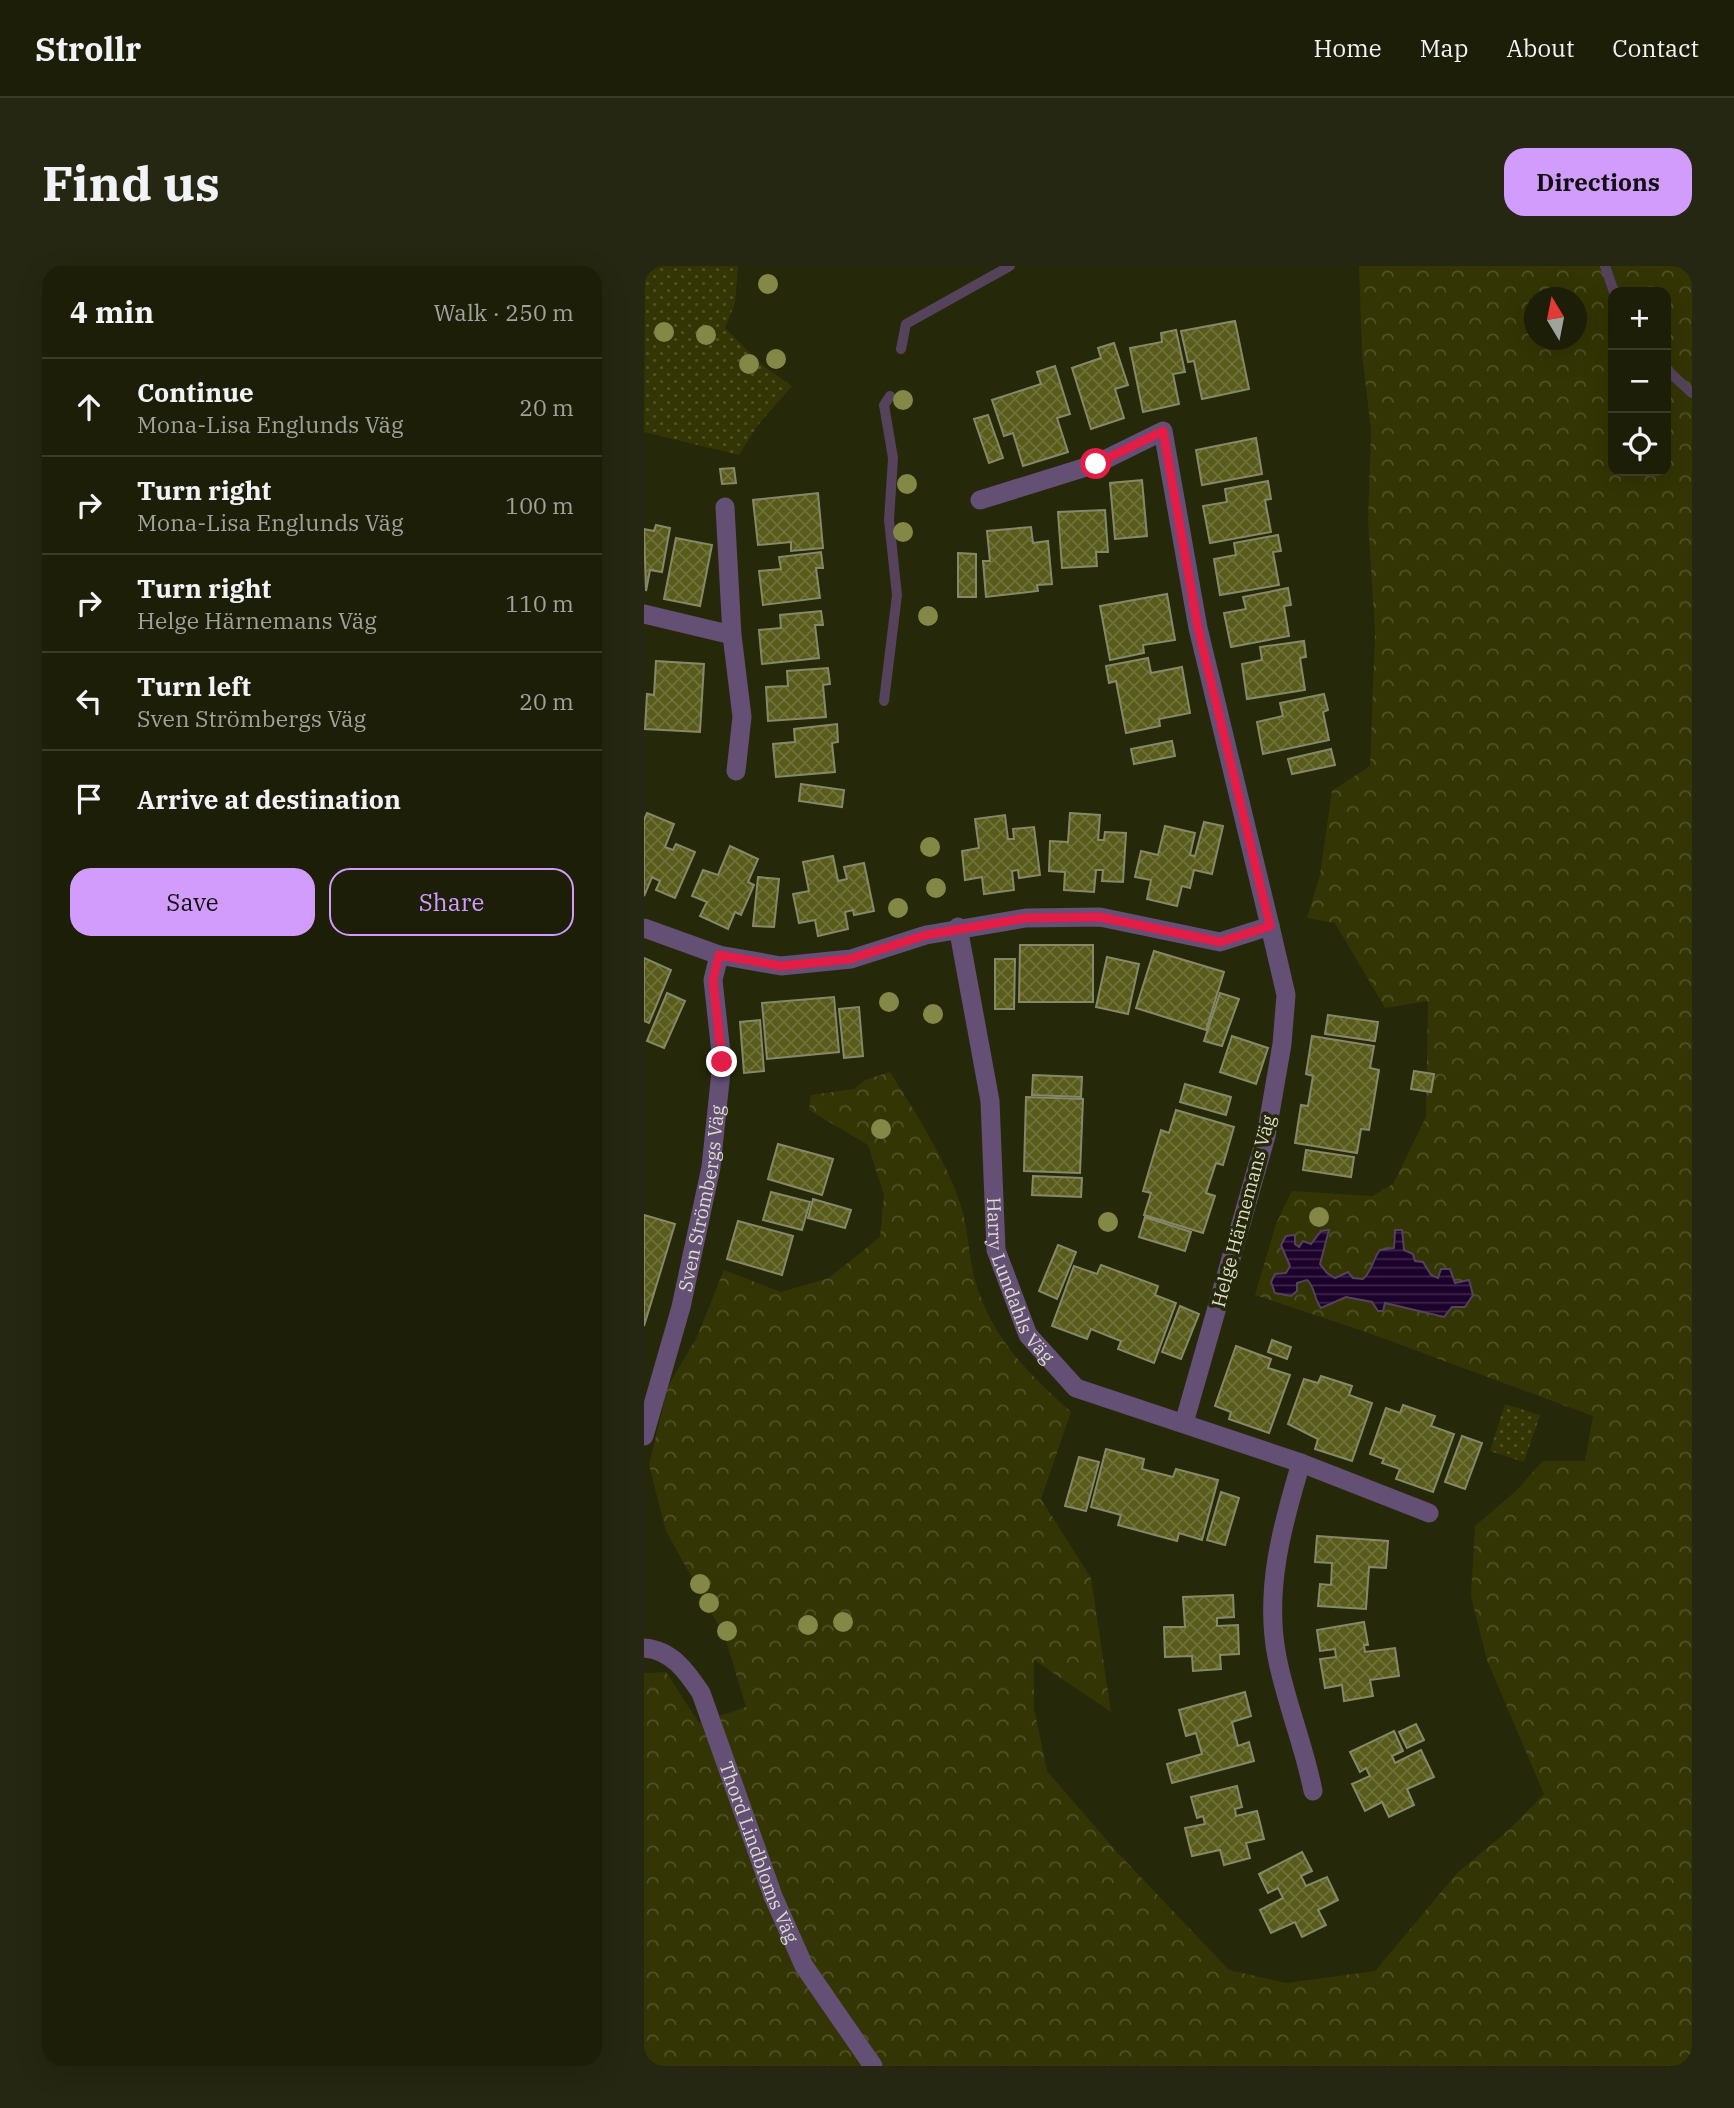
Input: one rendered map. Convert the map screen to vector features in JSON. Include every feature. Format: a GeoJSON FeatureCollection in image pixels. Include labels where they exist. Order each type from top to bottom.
{"type":"FeatureCollection","features":[{"type":"Feature","properties":{"kind":"street","name":"Helge Härnemans Väg"},"geometry":{"type":"LineString","coordinates":[[980,500],[1096,464],[1163,431],[1198,628],[1286,995],[1282,1044],[1266,1136],[1184,1423]]}},
{"type":"Feature","properties":{"kind":"street"},"geometry":{"type":"LineString","coordinates":[[726,507],[732,635],[742,717],[736,771]]}},
{"type":"Feature","properties":{"kind":"street"},"geometry":{"type":"LineString","coordinates":[[644,614],[732,635]]}},
{"type":"Feature","properties":{"kind":"street"},"geometry":{"type":"LineString","coordinates":[[644,928],[719,955],[781,966],[850,959],[958,927],[1026,918],[1100,917],[1220,942],[1270,926]]}},
{"type":"Feature","properties":{"kind":"street","name":"Harry Lundahls Väg"},"geometry":{"type":"LineString","coordinates":[[958,927],[990,1101],[996,1250],[1028,1335],[1076,1388],[1301,1463],[1429,1513]]}},
{"type":"Feature","properties":{"kind":"street","name":"Sven Strömbergs Väg"},"geometry":{"type":"LineString","coordinates":[[644,1436],[681,1307],[711,1167],[722,1062],[713,980],[719,955]]}},
{"type":"Feature","properties":{"kind":"street"},"geometry":{"type":"LineString","coordinates":[[1301,1463],[1280,1531],[1273,1612],[1276,1655],[1313,1791]]}},
{"type":"Feature","properties":{"kind":"street","name":"Thord Lindbloms Väg"},"geometry":{"type":"LineString","coordinates":[[644,1648],[654,1649],[682,1665],[701,1693],[774,1896],[804,1966],[873,2066]]}},
{"type":"Feature","properties":{"kind":"green space"},"geometry":{"type":"Polygon","coordinates":[[[645,266],[738,266],[735,303],[725,328],[762,365],[792,386],[757,426],[739,455],[644,432],[645,266]]]}},
{"type":"Feature","properties":{"kind":"green space"},"geometry":{"type":"Polygon","coordinates":[[[1359,266],[1688,266],[1692,270],[1692,2066],[644,2066],[644,1673],[666,1672],[699,1723],[746,1707],[725,1637],[666,1531],[649,1465],[668,1386],[696,1339],[724,1270],[781,1292],[829,1278],[880,1237],[884,1195],[868,1145],[809,1110],[811,1095],[854,1089],[865,1080],[890,1072],[929,1136],[954,1187],[965,1221],[974,1276],[990,1317],[1012,1352],[1071,1412],[1041,1499],[1091,1578],[1111,1712],[1034,1660],[1034,1708],[1047,1771],[1117,1852],[1229,1970],[1286,1983],[1375,1971],[1457,1873],[1511,1828],[1544,1794],[1487,1660],[1471,1596],[1475,1526],[1516,1491],[1543,1461],[1585,1461],[1593,1416],[1366,1332],[1255,1295],[1276,1224],[1292,1191],[1372,1196],[1393,1184],[1426,1117],[1428,1001],[1385,1008],[1335,923],[1307,918],[1320,875],[1332,791],[1370,766],[1375,632],[1368,520],[1371,430],[1362,353],[1359,266]],[[1402,1230],[1392,1239],[1394,1248],[1374,1257],[1370,1273],[1363,1279],[1334,1276],[1320,1264],[1329,1236],[1314,1239],[1311,1244],[1299,1247],[1281,1245],[1290,1266],[1286,1273],[1275,1275],[1271,1282],[1297,1283],[1307,1280],[1312,1283],[1321,1308],[1340,1299],[1354,1297],[1392,1304],[1436,1317],[1455,1283],[1452,1277],[1431,1275],[1423,1262],[1415,1261],[1404,1250],[1402,1230]]]}},
{"type":"Feature","properties":{"kind":"green space"},"geometry":{"type":"Polygon","coordinates":[[[1505,1404],[1540,1415],[1524,1462],[1490,1451],[1505,1404]]]}},
{"type":"Feature","properties":{"kind":"shaded area"},"geometry":{"type":"Polygon","coordinates":[[[1329,1230],[1320,1264],[1335,1278],[1348,1272],[1353,1278],[1363,1279],[1380,1250],[1394,1248],[1395,1230],[1402,1230],[1404,1250],[1413,1254],[1415,1261],[1423,1262],[1431,1275],[1438,1278],[1441,1269],[1450,1269],[1455,1283],[1469,1280],[1473,1295],[1465,1307],[1452,1307],[1444,1317],[1385,1303],[1383,1311],[1378,1311],[1372,1302],[1346,1297],[1321,1308],[1307,1280],[1297,1283],[1297,1291],[1291,1296],[1275,1293],[1271,1282],[1275,1274],[1286,1273],[1290,1266],[1281,1245],[1286,1236],[1295,1235],[1295,1244],[1299,1247],[1303,1241],[1311,1244],[1321,1231],[1329,1230]]]}},
{"type":"Feature","properties":{"kind":"building"},"geometry":{"type":"Polygon","coordinates":[[[1235,321],[1249,389],[1202,399],[1194,361],[1188,362],[1181,331],[1235,321]]]}},
{"type":"Feature","properties":{"kind":"building"},"geometry":{"type":"Polygon","coordinates":[[[1176,330],[1185,372],[1173,374],[1179,404],[1143,412],[1130,348],[1162,342],[1161,333],[1176,330]]]}},
{"type":"Feature","properties":{"kind":"building"},"geometry":{"type":"Polygon","coordinates":[[[1114,343],[1128,385],[1115,389],[1124,418],[1091,429],[1072,368],[1101,358],[1098,348],[1114,343]]]}},
{"type":"Feature","properties":{"kind":"building"},"geometry":{"type":"Polygon","coordinates":[[[1055,366],[1070,414],[1057,418],[1068,452],[1023,466],[1013,433],[1004,436],[992,400],[1041,384],[1037,372],[1055,366]]]}},
{"type":"Feature","properties":{"kind":"building"},"geometry":{"type":"Polygon","coordinates":[[[988,415],[1003,458],[989,463],[974,419],[988,415]]]}},
{"type":"Feature","properties":{"kind":"building"},"geometry":{"type":"Polygon","coordinates":[[[1256,438],[1262,474],[1202,485],[1196,450],[1256,438]]]}},
{"type":"Feature","properties":{"kind":"building"},"geometry":{"type":"Polygon","coordinates":[[[734,468],[736,483],[722,484],[720,469],[734,468]]]}},
{"type":"Feature","properties":{"kind":"building"},"geometry":{"type":"Polygon","coordinates":[[[1142,480],[1147,536],[1115,539],[1110,483],[1142,480]]]}},
{"type":"Feature","properties":{"kind":"building"},"geometry":{"type":"Polygon","coordinates":[[[1268,481],[1271,499],[1265,500],[1271,532],[1210,543],[1203,506],[1227,502],[1225,489],[1268,481]]]}},
{"type":"Feature","properties":{"kind":"building"},"geometry":{"type":"Polygon","coordinates":[[[818,493],[823,548],[791,551],[791,542],[758,545],[753,500],[818,493]]]}},
{"type":"Feature","properties":{"kind":"building"},"geometry":{"type":"Polygon","coordinates":[[[1105,510],[1108,552],[1096,552],[1097,566],[1062,568],[1058,512],[1105,510]]]}},
{"type":"Feature","properties":{"kind":"building"},"geometry":{"type":"Polygon","coordinates":[[[656,525],[670,528],[662,572],[650,570],[646,591],[644,529],[654,531],[656,525]]]}},
{"type":"Feature","properties":{"kind":"building"},"geometry":{"type":"Polygon","coordinates":[[[1031,527],[1033,543],[1048,541],[1052,584],[1037,585],[1038,591],[986,597],[983,561],[990,561],[987,531],[1031,527]]]}},
{"type":"Feature","properties":{"kind":"building"},"geometry":{"type":"Polygon","coordinates":[[[1278,535],[1281,551],[1273,552],[1279,585],[1220,595],[1214,559],[1236,555],[1234,543],[1278,535]]]}},
{"type":"Feature","properties":{"kind":"building"},"geometry":{"type":"Polygon","coordinates":[[[676,538],[712,545],[700,606],[664,599],[676,538]]]}},
{"type":"Feature","properties":{"kind":"building"},"geometry":{"type":"Polygon","coordinates":[[[821,552],[823,568],[816,568],[820,598],[763,605],[759,571],[781,569],[779,557],[821,552]]]}},
{"type":"Feature","properties":{"kind":"building"},"geometry":{"type":"Polygon","coordinates":[[[958,553],[976,554],[976,597],[958,597],[958,553]]]}},
{"type":"Feature","properties":{"kind":"building"},"geometry":{"type":"Polygon","coordinates":[[[1288,588],[1291,605],[1284,606],[1289,636],[1231,647],[1224,613],[1246,609],[1243,597],[1288,588]]]}},
{"type":"Feature","properties":{"kind":"building"},"geometry":{"type":"Polygon","coordinates":[[[1167,594],[1175,640],[1143,645],[1144,653],[1110,660],[1100,606],[1167,594]]]}},
{"type":"Feature","properties":{"kind":"building"},"geometry":{"type":"Polygon","coordinates":[[[821,611],[823,625],[815,625],[819,658],[762,664],[759,630],[781,628],[780,615],[821,611]]]}},
{"type":"Feature","properties":{"kind":"building"},"geometry":{"type":"Polygon","coordinates":[[[1304,641],[1306,657],[1300,658],[1305,690],[1247,699],[1242,664],[1262,660],[1260,647],[1304,641]]]}},
{"type":"Feature","properties":{"kind":"building"},"geometry":{"type":"Polygon","coordinates":[[[1148,658],[1151,673],[1182,667],[1190,713],[1159,719],[1160,726],[1126,733],[1116,681],[1109,683],[1106,666],[1148,658]]]}},
{"type":"Feature","properties":{"kind":"building"},"geometry":{"type":"Polygon","coordinates":[[[656,661],[704,664],[700,732],[645,729],[647,694],[654,695],[656,661]]]}},
{"type":"Feature","properties":{"kind":"building"},"geometry":{"type":"Polygon","coordinates":[[[828,668],[830,684],[823,685],[826,717],[768,721],[766,687],[788,686],[787,671],[828,668]]]}},
{"type":"Feature","properties":{"kind":"building"},"geometry":{"type":"Polygon","coordinates":[[[1324,694],[1328,710],[1323,712],[1329,740],[1263,754],[1257,722],[1283,716],[1280,703],[1324,694]]]}},
{"type":"Feature","properties":{"kind":"building"},"geometry":{"type":"Polygon","coordinates":[[[837,724],[838,742],[832,743],[835,772],[776,777],[773,744],[795,742],[794,729],[837,724]]]}},
{"type":"Feature","properties":{"kind":"building"},"geometry":{"type":"Polygon","coordinates":[[[1172,741],[1175,756],[1134,764],[1131,749],[1172,741]]]}},
{"type":"Feature","properties":{"kind":"building"},"geometry":{"type":"Polygon","coordinates":[[[1331,749],[1335,765],[1292,774],[1288,759],[1331,749]]]}},
{"type":"Feature","properties":{"kind":"building"},"geometry":{"type":"Polygon","coordinates":[[[801,784],[844,790],[842,807],[799,801],[801,784]]]}},
{"type":"Feature","properties":{"kind":"building"},"geometry":{"type":"Polygon","coordinates":[[[647,813],[674,824],[665,847],[673,850],[676,844],[695,852],[675,898],[656,890],[660,881],[652,877],[644,896],[644,820],[647,813]]]}},
{"type":"Feature","properties":{"kind":"building"},"geometry":{"type":"Polygon","coordinates":[[[1070,813],[1100,815],[1098,840],[1104,840],[1105,832],[1126,833],[1123,882],[1102,881],[1103,870],[1096,870],[1094,892],[1064,890],[1065,872],[1049,871],[1050,841],[1068,842],[1070,813]]]}},
{"type":"Feature","properties":{"kind":"building"},"geometry":{"type":"Polygon","coordinates":[[[1005,815],[1008,839],[1014,839],[1013,829],[1034,827],[1040,875],[1019,878],[1018,870],[1012,871],[1014,890],[984,894],[982,877],[965,880],[962,851],[979,848],[975,819],[1005,815]]]}},
{"type":"Feature","properties":{"kind":"building"},"geometry":{"type":"Polygon","coordinates":[[[1204,822],[1223,826],[1212,874],[1194,870],[1190,888],[1182,886],[1177,906],[1147,899],[1151,880],[1135,877],[1141,851],[1158,855],[1165,826],[1195,833],[1190,855],[1195,856],[1204,822]]]}},
{"type":"Feature","properties":{"kind":"building"},"geometry":{"type":"Polygon","coordinates":[[[730,846],[758,859],[748,882],[754,885],[741,915],[735,912],[728,929],[700,916],[707,902],[692,896],[703,870],[718,875],[730,846]]]}},
{"type":"Feature","properties":{"kind":"building"},"geometry":{"type":"Polygon","coordinates":[[[833,856],[838,881],[847,879],[844,867],[864,863],[874,911],[854,915],[853,910],[845,912],[848,929],[818,936],[815,920],[799,923],[793,894],[809,891],[803,862],[833,856]]]}},
{"type":"Feature","properties":{"kind":"building"},"geometry":{"type":"Polygon","coordinates":[[[758,877],[779,879],[774,927],[753,926],[758,877]]]}},
{"type":"Feature","properties":{"kind":"building"},"geometry":{"type":"Polygon","coordinates":[[[1020,945],[1093,945],[1093,1002],[1019,1002],[1020,945]]]}},
{"type":"Feature","properties":{"kind":"building"},"geometry":{"type":"Polygon","coordinates":[[[1154,951],[1224,972],[1206,1030],[1136,1008],[1154,951]]]}},
{"type":"Feature","properties":{"kind":"building"},"geometry":{"type":"Polygon","coordinates":[[[1107,957],[1139,964],[1128,1014],[1096,1007],[1107,957]]]}},
{"type":"Feature","properties":{"kind":"building"},"geometry":{"type":"Polygon","coordinates":[[[644,958],[671,970],[649,1023],[644,1021],[644,958]]]}},
{"type":"Feature","properties":{"kind":"building"},"geometry":{"type":"Polygon","coordinates":[[[995,959],[1015,959],[1014,1009],[995,1009],[995,959]]]}},
{"type":"Feature","properties":{"kind":"building"},"geometry":{"type":"Polygon","coordinates":[[[667,993],[685,1001],[664,1048],[647,1041],[667,993]]]}},
{"type":"Feature","properties":{"kind":"building"},"geometry":{"type":"Polygon","coordinates":[[[1220,993],[1239,999],[1222,1046],[1204,1041],[1220,993]]]}},
{"type":"Feature","properties":{"kind":"building"},"geometry":{"type":"Polygon","coordinates":[[[834,997],[839,1052],[767,1059],[762,1003],[834,997]]]}},
{"type":"Feature","properties":{"kind":"building"},"geometry":{"type":"Polygon","coordinates":[[[859,1007],[863,1056],[844,1058],[839,1009],[859,1007]]]}},
{"type":"Feature","properties":{"kind":"building"},"geometry":{"type":"Polygon","coordinates":[[[1328,1015],[1378,1022],[1375,1041],[1325,1034],[1328,1015]]]}},
{"type":"Feature","properties":{"kind":"building"},"geometry":{"type":"Polygon","coordinates":[[[760,1020],[764,1071],[744,1073],[740,1022],[760,1020]]]}},
{"type":"Feature","properties":{"kind":"building"},"geometry":{"type":"Polygon","coordinates":[[[1232,1036],[1268,1048],[1256,1084],[1220,1072],[1232,1036]]]}},
{"type":"Feature","properties":{"kind":"building"},"geometry":{"type":"Polygon","coordinates":[[[1312,1036],[1374,1046],[1370,1068],[1379,1070],[1369,1130],[1361,1129],[1357,1153],[1295,1143],[1301,1105],[1308,1106],[1313,1076],[1306,1074],[1312,1036]]]}},
{"type":"Feature","properties":{"kind":"building"},"geometry":{"type":"Polygon","coordinates":[[[1414,1071],[1434,1074],[1431,1092],[1411,1089],[1414,1071]]]}},
{"type":"Feature","properties":{"kind":"building"},"geometry":{"type":"Polygon","coordinates":[[[1033,1075],[1082,1077],[1081,1097],[1032,1095],[1033,1075]]]}},
{"type":"Feature","properties":{"kind":"building"},"geometry":{"type":"Polygon","coordinates":[[[1185,1084],[1231,1097],[1226,1115],[1180,1102],[1185,1084]]]}},
{"type":"Feature","properties":{"kind":"building"},"geometry":{"type":"Polygon","coordinates":[[[1026,1097],[1083,1099],[1080,1173],[1024,1171],[1026,1097]]]}},
{"type":"Feature","properties":{"kind":"building"},"geometry":{"type":"Polygon","coordinates":[[[1176,1110],[1234,1127],[1223,1165],[1216,1163],[1206,1193],[1215,1196],[1203,1233],[1144,1215],[1151,1193],[1143,1191],[1161,1130],[1169,1133],[1176,1110]]]}},
{"type":"Feature","properties":{"kind":"building"},"geometry":{"type":"Polygon","coordinates":[[[778,1144],[833,1159],[822,1195],[768,1179],[778,1144]]]}},
{"type":"Feature","properties":{"kind":"building"},"geometry":{"type":"Polygon","coordinates":[[[1306,1150],[1354,1157],[1351,1177],[1303,1170],[1306,1150]]]}},
{"type":"Feature","properties":{"kind":"building"},"geometry":{"type":"Polygon","coordinates":[[[1033,1176],[1082,1178],[1081,1197],[1032,1195],[1033,1176]]]}},
{"type":"Feature","properties":{"kind":"building"},"geometry":{"type":"Polygon","coordinates":[[[771,1192],[810,1202],[802,1230],[763,1220],[771,1192]]]}},
{"type":"Feature","properties":{"kind":"building"},"geometry":{"type":"Polygon","coordinates":[[[813,1199],[851,1210],[845,1228],[808,1218],[813,1199]]]}},
{"type":"Feature","properties":{"kind":"building"},"geometry":{"type":"Polygon","coordinates":[[[644,1215],[675,1224],[644,1326],[644,1215]]]}},
{"type":"Feature","properties":{"kind":"building"},"geometry":{"type":"Polygon","coordinates":[[[1145,1217],[1191,1232],[1185,1251],[1139,1237],[1145,1217]]]}},
{"type":"Feature","properties":{"kind":"building"},"geometry":{"type":"Polygon","coordinates":[[[738,1221],[793,1236],[782,1275],[727,1259],[738,1221]]]}},
{"type":"Feature","properties":{"kind":"building"},"geometry":{"type":"Polygon","coordinates":[[[1058,1245],[1076,1252],[1057,1299],[1039,1291],[1058,1245]]]}},
{"type":"Feature","properties":{"kind":"building"},"geometry":{"type":"Polygon","coordinates":[[[1101,1265],[1158,1286],[1155,1295],[1176,1303],[1154,1363],[1118,1349],[1121,1341],[1091,1329],[1087,1339],[1052,1326],[1074,1266],[1097,1274],[1101,1265]]]}},
{"type":"Feature","properties":{"kind":"building"},"geometry":{"type":"Polygon","coordinates":[[[1180,1306],[1199,1314],[1181,1359],[1162,1352],[1180,1306]]]}},
{"type":"Feature","properties":{"kind":"building"},"geometry":{"type":"Polygon","coordinates":[[[1272,1340],[1291,1347],[1287,1359],[1268,1352],[1272,1340]]]}},
{"type":"Feature","properties":{"kind":"building"},"geometry":{"type":"Polygon","coordinates":[[[1236,1346],[1271,1359],[1268,1368],[1290,1375],[1269,1433],[1229,1419],[1231,1412],[1215,1406],[1236,1346]]]}},
{"type":"Feature","properties":{"kind":"building"},"geometry":{"type":"Polygon","coordinates":[[[1321,1376],[1352,1386],[1349,1395],[1372,1403],[1352,1461],[1315,1449],[1318,1439],[1288,1424],[1304,1379],[1318,1383],[1321,1376]]]}},
{"type":"Feature","properties":{"kind":"building"},"geometry":{"type":"Polygon","coordinates":[[[1403,1405],[1435,1416],[1431,1426],[1454,1434],[1433,1492],[1396,1479],[1400,1469],[1382,1463],[1384,1459],[1370,1454],[1386,1408],[1400,1413],[1403,1405]]]}},
{"type":"Feature","properties":{"kind":"building"},"geometry":{"type":"Polygon","coordinates":[[[1462,1436],[1482,1443],[1465,1489],[1445,1482],[1462,1436]]]}},
{"type":"Feature","properties":{"kind":"building"},"geometry":{"type":"Polygon","coordinates":[[[1106,1449],[1144,1459],[1142,1469],[1173,1477],[1176,1469],[1218,1480],[1202,1540],[1179,1533],[1177,1541],[1118,1525],[1121,1515],[1091,1507],[1106,1449]]]}},
{"type":"Feature","properties":{"kind":"building"},"geometry":{"type":"Polygon","coordinates":[[[1079,1457],[1099,1462],[1086,1511],[1065,1506],[1079,1457]]]}},
{"type":"Feature","properties":{"kind":"building"},"geometry":{"type":"Polygon","coordinates":[[[1221,1492],[1239,1498],[1225,1545],[1207,1540],[1221,1492]]]}},
{"type":"Feature","properties":{"kind":"building"},"geometry":{"type":"Polygon","coordinates":[[[1317,1536],[1388,1541],[1386,1568],[1369,1567],[1366,1609],[1318,1606],[1320,1584],[1331,1585],[1332,1563],[1315,1562],[1317,1536]]]}},
{"type":"Feature","properties":{"kind":"building"},"geometry":{"type":"Polygon","coordinates":[[[1233,1595],[1234,1617],[1217,1618],[1217,1626],[1238,1625],[1239,1654],[1220,1655],[1221,1669],[1193,1671],[1192,1656],[1165,1657],[1164,1627],[1185,1627],[1183,1597],[1233,1595]]]}},
{"type":"Feature","properties":{"kind":"building"},"geometry":{"type":"Polygon","coordinates":[[[1364,1622],[1368,1645],[1364,1645],[1365,1652],[1395,1648],[1399,1676],[1370,1680],[1373,1696],[1344,1701],[1342,1685],[1325,1688],[1320,1659],[1336,1657],[1335,1649],[1320,1651],[1317,1630],[1364,1622]]]}},
{"type":"Feature","properties":{"kind":"building"},"geometry":{"type":"Polygon","coordinates":[[[1245,1692],[1251,1716],[1232,1722],[1238,1746],[1249,1742],[1254,1761],[1172,1783],[1167,1764],[1202,1754],[1196,1733],[1186,1736],[1179,1710],[1245,1692]]]}},
{"type":"Feature","properties":{"kind":"building"},"geometry":{"type":"Polygon","coordinates":[[[1416,1724],[1424,1740],[1407,1748],[1399,1732],[1416,1724]]]}},
{"type":"Feature","properties":{"kind":"building"},"geometry":{"type":"Polygon","coordinates":[[[1394,1731],[1403,1751],[1392,1756],[1395,1763],[1421,1750],[1434,1777],[1407,1789],[1414,1805],[1389,1817],[1382,1802],[1365,1811],[1352,1784],[1370,1776],[1366,1768],[1360,1772],[1350,1752],[1394,1731]]]}},
{"type":"Feature","properties":{"kind":"building"},"geometry":{"type":"Polygon","coordinates":[[[1237,1786],[1242,1807],[1235,1809],[1236,1816],[1257,1811],[1264,1839],[1246,1843],[1250,1858],[1224,1865],[1220,1850],[1192,1856],[1185,1828],[1205,1824],[1203,1816],[1197,1818],[1191,1797],[1237,1786]]]}},
{"type":"Feature","properties":{"kind":"building"},"geometry":{"type":"Polygon","coordinates":[[[1302,1852],[1312,1871],[1301,1876],[1306,1886],[1327,1877],[1338,1900],[1318,1910],[1326,1925],[1302,1937],[1295,1922],[1271,1933],[1260,1910],[1283,1898],[1278,1888],[1268,1893],[1259,1874],[1302,1852]]]}},
{"type":"Feature","properties":{"kind":"waterway"},"geometry":{"type":"LineString","coordinates":[[901,349],[906,324],[1010,266]]}},
{"type":"Feature","properties":{"kind":"waterway"},"geometry":{"type":"LineString","coordinates":[[1605,266],[1612,287]]}},
{"type":"Feature","properties":{"kind":"waterway"},"geometry":{"type":"LineString","coordinates":[[1671,374],[1692,393]]}},
{"type":"Feature","properties":{"kind":"waterway"},"geometry":{"type":"LineString","coordinates":[[884,701],[897,595],[889,520],[893,458],[884,405],[890,396]]}},
{"type":"Feature","properties":{"kind":"route"},"geometry":{"type":"LineString","coordinates":[[722,1062],[713,980],[719,955],[781,966],[850,959],[958,927],[1026,918],[1100,917],[1220,942],[1270,926],[1198,628],[1163,431],[1096,464]]}}]}
